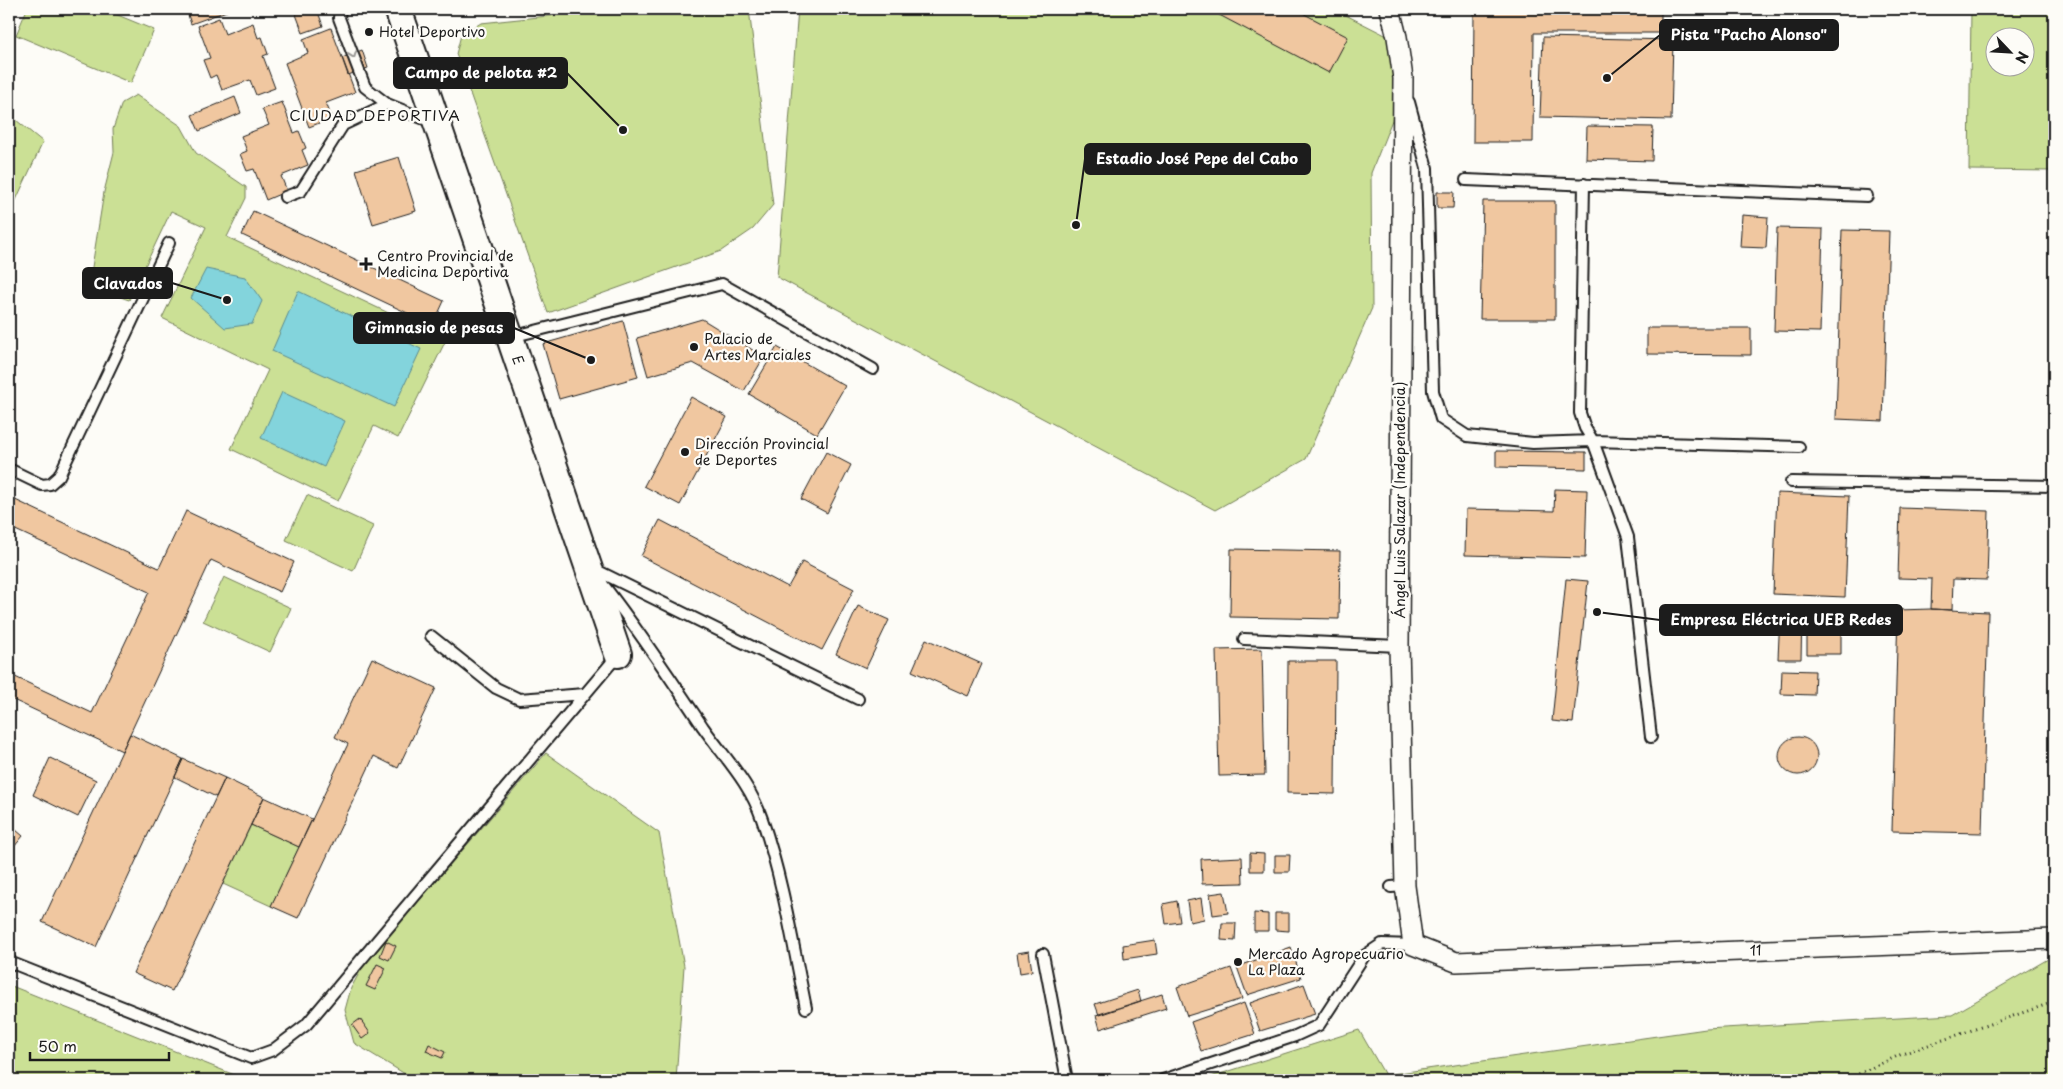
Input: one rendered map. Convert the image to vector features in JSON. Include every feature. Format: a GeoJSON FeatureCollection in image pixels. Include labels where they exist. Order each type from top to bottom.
{"type":"FeatureCollection","features":[{"type":"Feature","properties":{"kind":"street","name":"E"},"geometry":{"type":"LineString","coordinates":[[398,9],[618,654]]}},
{"type":"Feature","properties":{"kind":"street","name":"Ángel Luis Salazar (Independencia)"},"geometry":{"type":"LineString","coordinates":[[1390,9],[1398,37],[1402,78],[1398,886],[1413,945]]}},
{"type":"Feature","properties":{"kind":"street","name":"11"},"geometry":{"type":"LineString","coordinates":[[1413,945],[1456,962],[2054,939]]}},
{"type":"Feature","properties":{"kind":"lane"},"geometry":{"type":"LineString","coordinates":[[340,9],[340,18],[365,87],[387,104],[436,124]]}},
{"type":"Feature","properties":{"kind":"lane"},"geometry":{"type":"LineString","coordinates":[[1402,78],[1427,168],[1433,391],[1441,419],[1467,436],[1532,443],[1593,441],[1799,447]]}},
{"type":"Feature","properties":{"kind":"lane"},"geometry":{"type":"LineString","coordinates":[[285,197],[301,191],[343,125],[387,104]]}},
{"type":"Feature","properties":{"kind":"lane"},"geometry":{"type":"LineString","coordinates":[[1466,180],[1867,196]]}},
{"type":"Feature","properties":{"kind":"lane"},"geometry":{"type":"LineString","coordinates":[[1584,184],[1580,413],[1585,428],[1593,441],[1628,537],[1651,736]]}},
{"type":"Feature","properties":{"kind":"lane"},"geometry":{"type":"LineString","coordinates":[[9,469],[42,485],[50,484],[59,476],[169,243]]}},
{"type":"Feature","properties":{"kind":"lane"},"geometry":{"type":"LineString","coordinates":[[510,337],[722,284],[873,369]]}},
{"type":"Feature","properties":{"kind":"lane"},"geometry":{"type":"LineString","coordinates":[[1792,482],[2054,486]]}},
{"type":"Feature","properties":{"kind":"lane"},"geometry":{"type":"LineString","coordinates":[[588,566],[858,699]]}},
{"type":"Feature","properties":{"kind":"lane"},"geometry":{"type":"LineString","coordinates":[[588,566],[633,623],[705,729],[742,778],[764,827],[784,898],[806,1008]]}},
{"type":"Feature","properties":{"kind":"lane"},"geometry":{"type":"LineString","coordinates":[[431,636],[496,688],[519,699],[585,694]]}},
{"type":"Feature","properties":{"kind":"lane"},"geometry":{"type":"LineString","coordinates":[[1244,639],[1399,646]]}},
{"type":"Feature","properties":{"kind":"lane"},"geometry":{"type":"LineString","coordinates":[[9,959],[12,963],[251,1058],[273,1050],[306,1025],[618,654]]}},
{"type":"Feature","properties":{"kind":"lane"},"geometry":{"type":"LineString","coordinates":[[1163,1080],[1295,1036],[1319,1025],[1364,956],[1382,944],[1413,945]]}},
{"type":"Feature","properties":{"kind":"lane"},"geometry":{"type":"LineString","coordinates":[[1043,954],[1067,1080]]}},
{"type":"Feature","properties":{"kind":"path"},"geometry":{"type":"LineString","coordinates":[[1845,1080],[1902,1054],[2054,1002]]}},
{"type":"Feature","properties":{"kind":"green space"},"geometry":{"type":"Polygon","coordinates":[[[27,9],[103,9],[154,30],[131,83],[16,35],[27,9]]]}},
{"type":"Feature","properties":{"kind":"green space"},"geometry":{"type":"Polygon","coordinates":[[[614,9],[749,9],[773,205],[753,229],[721,251],[548,313],[456,54],[461,35],[481,23],[614,9]]]}},
{"type":"Feature","properties":{"kind":"green space"},"geometry":{"type":"Polygon","coordinates":[[[798,9],[1334,9],[1391,38],[1394,115],[1371,173],[1372,308],[1306,459],[1215,510],[777,277],[798,9]]]}},
{"type":"Feature","properties":{"kind":"green space"},"geometry":{"type":"Polygon","coordinates":[[[1971,9],[2054,9],[2054,171],[1969,170],[1971,9]]]}},
{"type":"Feature","properties":{"kind":"green space"},"geometry":{"type":"Polygon","coordinates":[[[136,95],[181,126],[196,153],[246,187],[246,198],[227,237],[446,340],[398,438],[374,426],[338,501],[231,449],[268,370],[162,318],[206,227],[171,211],[129,300],[89,286],[104,192],[114,152],[113,129],[122,103],[136,95]]]}},
{"type":"Feature","properties":{"kind":"green space"},"geometry":{"type":"Polygon","coordinates":[[[9,116],[43,142],[9,215],[9,116]]]}},
{"type":"Feature","properties":{"kind":"green space"},"geometry":{"type":"Polygon","coordinates":[[[307,495],[373,526],[353,571],[286,540],[307,495]]]}},
{"type":"Feature","properties":{"kind":"green space"},"geometry":{"type":"Polygon","coordinates":[[[224,577],[291,608],[270,652],[203,621],[224,577]]]}},
{"type":"Feature","properties":{"kind":"green space"},"geometry":{"type":"Polygon","coordinates":[[[546,753],[659,833],[684,966],[676,1080],[464,1080],[405,1074],[354,1043],[345,1010],[351,988],[363,966],[546,753]]]}},
{"type":"Feature","properties":{"kind":"green space"},"geometry":{"type":"Polygon","coordinates":[[[251,825],[299,847],[271,906],[223,884],[251,825]]]}},
{"type":"Feature","properties":{"kind":"green space"},"geometry":{"type":"Polygon","coordinates":[[[2048,959],[2054,963],[2054,1080],[1201,1080],[1359,1030],[1385,1075],[1706,1029],[1952,1015],[2048,959]]]}},
{"type":"Feature","properties":{"kind":"green space"},"geometry":{"type":"Polygon","coordinates":[[[9,985],[237,1076],[285,1080],[9,1080],[9,985]]]}},
{"type":"Feature","properties":{"kind":"water"},"geometry":{"type":"Polygon","coordinates":[[[206,269],[245,277],[262,301],[252,324],[225,328],[191,298],[206,269]]]}},
{"type":"Feature","properties":{"kind":"water"},"geometry":{"type":"Polygon","coordinates":[[[298,291],[421,349],[394,407],[272,351],[298,291]]]}},
{"type":"Feature","properties":{"kind":"water"},"geometry":{"type":"Polygon","coordinates":[[[282,392],[345,421],[324,467],[261,438],[282,392]]]}},
{"type":"Feature","properties":{"kind":"building"},"geometry":{"type":"Polygon","coordinates":[[[186,9],[232,9],[191,24],[186,9]]]}},
{"type":"Feature","properties":{"kind":"building"},"geometry":{"type":"Polygon","coordinates":[[[294,9],[317,9],[323,26],[303,33],[294,9]]]}},
{"type":"Feature","properties":{"kind":"building"},"geometry":{"type":"Polygon","coordinates":[[[1208,9],[1295,9],[1348,37],[1329,73],[1208,9]]]}},
{"type":"Feature","properties":{"kind":"building"},"geometry":{"type":"Polygon","coordinates":[[[1474,9],[1661,9],[1661,33],[1534,33],[1533,142],[1473,142],[1474,9]]]}},
{"type":"Feature","properties":{"kind":"building"},"geometry":{"type":"Polygon","coordinates":[[[219,18],[225,34],[253,23],[258,38],[262,37],[268,54],[263,56],[275,88],[256,95],[250,80],[222,90],[216,75],[210,78],[203,60],[210,58],[198,26],[219,18]]]}},
{"type":"Feature","properties":{"kind":"building"},"geometry":{"type":"Polygon","coordinates":[[[331,28],[355,92],[326,103],[332,118],[309,127],[285,63],[308,53],[303,39],[331,28]]]}},
{"type":"Feature","properties":{"kind":"building"},"geometry":{"type":"Polygon","coordinates":[[[1543,37],[1673,40],[1671,120],[1540,117],[1543,37]]]}},
{"type":"Feature","properties":{"kind":"building"},"geometry":{"type":"Polygon","coordinates":[[[362,50],[368,68],[348,75],[342,58],[362,50]]]}},
{"type":"Feature","properties":{"kind":"building"},"geometry":{"type":"Polygon","coordinates":[[[235,97],[241,113],[199,131],[192,115],[235,97]]]}},
{"type":"Feature","properties":{"kind":"building"},"geometry":{"type":"Polygon","coordinates":[[[282,102],[294,133],[299,131],[306,148],[302,150],[308,165],[281,176],[287,191],[266,200],[254,169],[247,171],[240,154],[247,151],[241,136],[269,125],[262,109],[282,102]]]}},
{"type":"Feature","properties":{"kind":"building"},"geometry":{"type":"Polygon","coordinates":[[[1587,126],[1653,127],[1652,161],[1586,159],[1587,126]]]}},
{"type":"Feature","properties":{"kind":"building"},"geometry":{"type":"Polygon","coordinates":[[[399,157],[416,211],[373,224],[356,170],[399,157]]]}},
{"type":"Feature","properties":{"kind":"building"},"geometry":{"type":"Polygon","coordinates":[[[1437,192],[1454,192],[1453,208],[1437,208],[1437,192]]]}},
{"type":"Feature","properties":{"kind":"building"},"geometry":{"type":"Polygon","coordinates":[[[1483,201],[1555,201],[1555,319],[1480,319],[1483,201]]]}},
{"type":"Feature","properties":{"kind":"building"},"geometry":{"type":"Polygon","coordinates":[[[253,211],[444,301],[433,325],[242,235],[253,211]]]}},
{"type":"Feature","properties":{"kind":"building"},"geometry":{"type":"Polygon","coordinates":[[[1742,215],[1768,217],[1766,248],[1740,247],[1742,215]]]}},
{"type":"Feature","properties":{"kind":"building"},"geometry":{"type":"Polygon","coordinates":[[[1777,228],[1823,229],[1820,332],[1774,331],[1777,228]]]}},
{"type":"Feature","properties":{"kind":"building"},"geometry":{"type":"Polygon","coordinates":[[[1842,230],[1889,231],[1883,421],[1836,419],[1842,230]]]}},
{"type":"Feature","properties":{"kind":"building","name":"Palacio de Artes Marciales"},"geometry":{"type":"Polygon","coordinates":[[[702,319],[764,357],[744,391],[693,363],[648,376],[637,338],[702,319]]]}},
{"type":"Feature","properties":{"kind":"building"},"geometry":{"type":"Polygon","coordinates":[[[623,321],[638,377],[559,399],[543,344],[623,321]]]}},
{"type":"Feature","properties":{"kind":"building"},"geometry":{"type":"Polygon","coordinates":[[[1647,328],[1751,328],[1751,355],[1647,354],[1647,328]]]}},
{"type":"Feature","properties":{"kind":"building"},"geometry":{"type":"Polygon","coordinates":[[[777,347],[845,386],[817,434],[749,394],[777,347]]]}},
{"type":"Feature","properties":{"kind":"building","name":"Dirección Provincial de Deportes"},"geometry":{"type":"Polygon","coordinates":[[[691,397],[727,417],[680,505],[644,486],[691,397]]]}},
{"type":"Feature","properties":{"kind":"building"},"geometry":{"type":"Polygon","coordinates":[[[1496,451],[1586,452],[1586,469],[1496,467],[1496,451]]]}},
{"type":"Feature","properties":{"kind":"building"},"geometry":{"type":"Polygon","coordinates":[[[826,452],[851,465],[827,513],[801,499],[826,452]]]}},
{"type":"Feature","properties":{"kind":"building"},"geometry":{"type":"Polygon","coordinates":[[[1555,489],[1587,490],[1585,558],[1465,555],[1466,509],[1554,511],[1555,489]]]}},
{"type":"Feature","properties":{"kind":"building"},"geometry":{"type":"Polygon","coordinates":[[[1777,493],[1849,496],[1845,597],[1773,594],[1777,493]]]}},
{"type":"Feature","properties":{"kind":"building"},"geometry":{"type":"Polygon","coordinates":[[[9,497],[159,568],[186,511],[294,562],[280,592],[211,560],[122,751],[9,698],[9,685],[13,676],[92,713],[149,592],[9,527],[9,497]]]}},
{"type":"Feature","properties":{"kind":"building"},"geometry":{"type":"Polygon","coordinates":[[[1900,508],[1989,511],[1987,580],[1953,579],[1952,610],[1931,609],[1932,579],[1898,578],[1900,508]]]}},
{"type":"Feature","properties":{"kind":"building"},"geometry":{"type":"Polygon","coordinates":[[[660,520],[788,587],[802,562],[854,589],[822,650],[641,556],[660,520]]]}},
{"type":"Feature","properties":{"kind":"building"},"geometry":{"type":"Polygon","coordinates":[[[1231,549],[1340,551],[1339,619],[1230,617],[1231,549]]]}},
{"type":"Feature","properties":{"kind":"building"},"geometry":{"type":"Polygon","coordinates":[[[1566,579],[1588,581],[1573,723],[1552,721],[1566,579]]]}},
{"type":"Feature","properties":{"kind":"building"},"geometry":{"type":"Polygon","coordinates":[[[858,606],[889,620],[866,668],[836,654],[858,606]]]}},
{"type":"Feature","properties":{"kind":"building"},"geometry":{"type":"Polygon","coordinates":[[[1931,609],[1988,612],[1982,833],[1892,831],[1898,610],[1931,609]]]}},
{"type":"Feature","properties":{"kind":"building"},"geometry":{"type":"Polygon","coordinates":[[[1780,614],[1802,614],[1801,659],[1778,659],[1780,614]]]}},
{"type":"Feature","properties":{"kind":"building"},"geometry":{"type":"Polygon","coordinates":[[[1841,621],[1841,654],[1807,654],[1807,622],[1841,621]]]}},
{"type":"Feature","properties":{"kind":"building"},"geometry":{"type":"Polygon","coordinates":[[[926,639],[982,664],[968,696],[912,671],[926,639]]]}},
{"type":"Feature","properties":{"kind":"building"},"geometry":{"type":"Polygon","coordinates":[[[1262,649],[1265,775],[1219,776],[1216,650],[1262,649]]]}},
{"type":"Feature","properties":{"kind":"building"},"geometry":{"type":"Polygon","coordinates":[[[372,658],[436,688],[398,768],[374,756],[298,918],[271,906],[348,744],[335,737],[372,658]]]}},
{"type":"Feature","properties":{"kind":"building"},"geometry":{"type":"Polygon","coordinates":[[[1288,661],[1336,661],[1335,794],[1287,793],[1288,661]]]}},
{"type":"Feature","properties":{"kind":"building"},"geometry":{"type":"Polygon","coordinates":[[[1782,670],[1815,671],[1814,695],[1781,694],[1782,670]]]}},
{"type":"Feature","properties":{"kind":"building"},"geometry":{"type":"Polygon","coordinates":[[[130,734],[183,759],[96,947],[42,922],[130,734]]]}},
{"type":"Feature","properties":{"kind":"building"},"geometry":{"type":"Polygon","coordinates":[[[1798,737],[1811,743],[1817,756],[1811,769],[1798,775],[1785,769],[1779,756],[1785,743],[1798,737]]]}},
{"type":"Feature","properties":{"kind":"building"},"geometry":{"type":"Polygon","coordinates":[[[50,758],[96,780],[78,817],[33,795],[50,758]]]}},
{"type":"Feature","properties":{"kind":"building"},"geometry":{"type":"Polygon","coordinates":[[[183,759],[225,778],[216,797],[175,777],[183,759]]]}},
{"type":"Feature","properties":{"kind":"building"},"geometry":{"type":"Polygon","coordinates":[[[225,778],[264,797],[172,991],[133,973],[225,778]]]}},
{"type":"Feature","properties":{"kind":"building"},"geometry":{"type":"Polygon","coordinates":[[[264,797],[312,819],[299,847],[251,825],[264,797]]]}},
{"type":"Feature","properties":{"kind":"building"},"geometry":{"type":"Polygon","coordinates":[[[9,824],[23,836],[9,853],[9,824]]]}},
{"type":"Feature","properties":{"kind":"building"},"geometry":{"type":"Polygon","coordinates":[[[1250,853],[1264,854],[1264,871],[1250,871],[1250,853]]]}},
{"type":"Feature","properties":{"kind":"building"},"geometry":{"type":"Polygon","coordinates":[[[1275,855],[1290,855],[1289,872],[1275,872],[1275,855]]]}},
{"type":"Feature","properties":{"kind":"building"},"geometry":{"type":"Polygon","coordinates":[[[1242,857],[1243,883],[1202,884],[1201,859],[1242,857]]]}},
{"type":"Feature","properties":{"kind":"building"},"geometry":{"type":"Polygon","coordinates":[[[1224,892],[1228,913],[1213,915],[1210,894],[1224,892]]]}},
{"type":"Feature","properties":{"kind":"building"},"geometry":{"type":"Polygon","coordinates":[[[1201,898],[1204,919],[1190,922],[1187,901],[1201,898]]]}},
{"type":"Feature","properties":{"kind":"building"},"geometry":{"type":"Polygon","coordinates":[[[1177,901],[1180,922],[1166,924],[1163,904],[1177,901]]]}},
{"type":"Feature","properties":{"kind":"building"},"geometry":{"type":"Polygon","coordinates":[[[1254,913],[1268,914],[1268,931],[1254,931],[1254,913]]]}},
{"type":"Feature","properties":{"kind":"building"},"geometry":{"type":"Polygon","coordinates":[[[1275,913],[1289,913],[1289,931],[1275,930],[1275,913]]]}},
{"type":"Feature","properties":{"kind":"building"},"geometry":{"type":"Polygon","coordinates":[[[1222,923],[1236,923],[1235,941],[1221,940],[1222,923]]]}},
{"type":"Feature","properties":{"kind":"building"},"geometry":{"type":"Polygon","coordinates":[[[1155,940],[1157,954],[1124,959],[1123,945],[1155,940]]]}},
{"type":"Feature","properties":{"kind":"building"},"geometry":{"type":"Polygon","coordinates":[[[386,941],[396,946],[389,960],[380,956],[386,941]]]}},
{"type":"Feature","properties":{"kind":"building"},"geometry":{"type":"Polygon","coordinates":[[[1291,947],[1301,978],[1247,995],[1237,967],[1291,947]]]}},
{"type":"Feature","properties":{"kind":"building"},"geometry":{"type":"Polygon","coordinates":[[[1029,951],[1032,971],[1020,973],[1017,953],[1029,951]]]}},
{"type":"Feature","properties":{"kind":"building"},"geometry":{"type":"Polygon","coordinates":[[[377,964],[386,968],[375,990],[366,986],[377,964]]]}},
{"type":"Feature","properties":{"kind":"building"},"geometry":{"type":"Polygon","coordinates":[[[1231,968],[1242,999],[1187,1016],[1177,987],[1231,968]]]}},
{"type":"Feature","properties":{"kind":"building"},"geometry":{"type":"Polygon","coordinates":[[[1304,984],[1315,1014],[1260,1031],[1250,1003],[1304,984]]]}},
{"type":"Feature","properties":{"kind":"building"},"geometry":{"type":"Polygon","coordinates":[[[1138,990],[1141,1001],[1099,1015],[1095,1004],[1138,990]]]}},
{"type":"Feature","properties":{"kind":"building"},"geometry":{"type":"Polygon","coordinates":[[[1162,994],[1166,1008],[1100,1029],[1096,1015],[1162,994]]]}},
{"type":"Feature","properties":{"kind":"building"},"geometry":{"type":"Polygon","coordinates":[[[1244,1003],[1255,1034],[1201,1051],[1191,1022],[1244,1003]]]}},
{"type":"Feature","properties":{"kind":"building"},"geometry":{"type":"Polygon","coordinates":[[[360,1019],[370,1033],[362,1039],[352,1025],[360,1019]]]}},
{"type":"Feature","properties":{"kind":"building"},"geometry":{"type":"Polygon","coordinates":[[[429,1044],[445,1052],[442,1058],[426,1051],[429,1044]]]}},
{"type":"Feature","properties":{"kind":"place","name":"Hotel Deportivo"},"geometry":{"type":"Point","coordinates":[369,32]}},
{"type":"Feature","properties":{"kind":"place","name":"Pista \"Pacho Alonso\""},"geometry":{"type":"Point","coordinates":[1607,78]}},
{"type":"Feature","properties":{"kind":"place","name":"Campo de pelota #2"},"geometry":{"type":"Point","coordinates":[623,130]}},
{"type":"Feature","properties":{"kind":"place","name":"Estadio José Pepe del Cabo"},"geometry":{"type":"Point","coordinates":[1076,225]}},
{"type":"Feature","properties":{"kind":"place","name":"Centro Provincial de Medicina Deportiva"},"geometry":{"type":"Point","coordinates":[366,264]}},
{"type":"Feature","properties":{"kind":"place","name":"Clavados"},"geometry":{"type":"Point","coordinates":[227,300]}},
{"type":"Feature","properties":{"kind":"place","name":"Palacio de Artes Marciales"},"geometry":{"type":"Point","coordinates":[694,347]}},
{"type":"Feature","properties":{"kind":"place","name":"Gimnasio de pesas"},"geometry":{"type":"Point","coordinates":[591,360]}},
{"type":"Feature","properties":{"kind":"place","name":"Dirección Provincial de Deportes"},"geometry":{"type":"Point","coordinates":[685,452]}},
{"type":"Feature","properties":{"kind":"place","name":"Empresa Eléctrica UEB Redes"},"geometry":{"type":"Point","coordinates":[1597,612]}},
{"type":"Feature","properties":{"kind":"place","name":"Mercado Agropecuario La Plaza"},"geometry":{"type":"Point","coordinates":[1238,962]}},
{"type":"Feature","properties":{"kind":"district","name":"CIUDAD DEPORTIVA"},"geometry":{"type":"Point","coordinates":[375,116]}}]}
